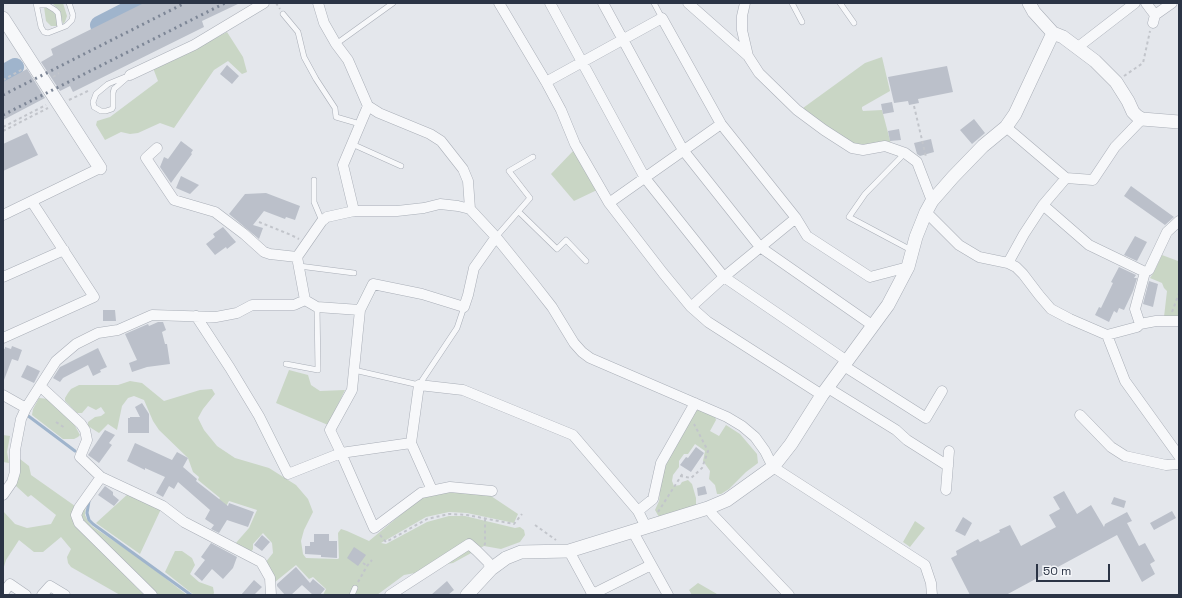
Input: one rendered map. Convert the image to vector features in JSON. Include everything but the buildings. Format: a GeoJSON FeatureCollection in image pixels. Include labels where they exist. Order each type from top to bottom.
{"type":"FeatureCollection","features":[{"type":"Feature","properties":{"kind":"street"},"geometry":{"type":"LineString","coordinates":[[130,75],[194,45],[264,3]]}},
{"type":"Feature","properties":{"kind":"street"},"geometry":{"type":"LineString","coordinates":[[318,3],[324,23],[336,44],[348,60],[368,106],[379,113],[430,134],[441,141],[463,169],[468,181],[470,209]]}},
{"type":"Feature","properties":{"kind":"street"},"geometry":{"type":"LineString","coordinates":[[499,3],[546,82],[561,110],[575,144],[609,203],[691,307],[708,322],[825,391],[896,430],[907,440],[948,466]]}},
{"type":"Feature","properties":{"kind":"street"},"geometry":{"type":"LineString","coordinates":[[550,3],[645,178],[724,277],[846,364],[926,418],[942,391]]}},
{"type":"Feature","properties":{"kind":"street"},"geometry":{"type":"LineString","coordinates":[[603,3],[683,150],[760,247],[872,325]]}},
{"type":"Feature","properties":{"kind":"street"},"geometry":{"type":"LineString","coordinates":[[688,3],[748,56],[759,73],[797,110],[838,139],[852,148],[863,150],[886,146],[905,153],[917,162],[929,206],[959,246],[979,257],[1008,263],[1016,267],[1051,309],[1107,335],[1140,324],[1179,321]]}},
{"type":"Feature","properties":{"kind":"street"},"geometry":{"type":"LineString","coordinates":[[745,3],[742,16],[742,30],[748,56]]}},
{"type":"Feature","properties":{"kind":"street"},"geometry":{"type":"LineString","coordinates":[[1029,3],[1034,12],[1054,33],[1078,47],[1095,61],[1116,82],[1133,112],[1137,116],[1142,119],[1179,122]]}},
{"type":"Feature","properties":{"kind":"street"},"geometry":{"type":"LineString","coordinates":[[1078,47],[1135,3]]}},
{"type":"Feature","properties":{"kind":"street"},"geometry":{"type":"LineString","coordinates":[[1146,3],[1154,19],[1172,3]]}},
{"type":"Feature","properties":{"kind":"street"},"geometry":{"type":"LineString","coordinates":[[3,18],[33,64],[61,101],[100,168],[3,215]]}},
{"type":"Feature","properties":{"kind":"street"},"geometry":{"type":"LineString","coordinates":[[546,82],[662,18],[721,124],[796,218],[807,236],[870,277],[908,267]]}},
{"type":"Feature","properties":{"kind":"street"},"geometry":{"type":"LineString","coordinates":[[472,594],[492,569],[506,558],[521,552],[568,551],[708,508],[727,500],[773,468],[791,444],[825,391],[888,305],[908,267],[916,237],[929,206],[953,177],[983,146],[1006,127],[1016,114],[1054,33]]}},
{"type":"Feature","properties":{"kind":"street"},"geometry":{"type":"LineString","coordinates":[[354,211],[343,165],[368,106]]}},
{"type":"Feature","properties":{"kind":"street"},"geometry":{"type":"LineString","coordinates":[[1006,127],[1066,178],[1094,180],[1115,147],[1142,119]]}},
{"type":"Feature","properties":{"kind":"street"},"geometry":{"type":"LineString","coordinates":[[609,203],[721,124]]}},
{"type":"Feature","properties":{"kind":"street"},"geometry":{"type":"LineString","coordinates":[[158,148],[146,158],[174,200],[215,212],[244,234],[264,252],[298,262]]}},
{"type":"Feature","properties":{"kind":"street"},"geometry":{"type":"LineString","coordinates":[[1008,263],[1024,234],[1043,205],[1066,178]]}},
{"type":"Feature","properties":{"kind":"street"},"geometry":{"type":"LineString","coordinates":[[3,338],[94,296],[32,202]]}},
{"type":"Feature","properties":{"kind":"street"},"geometry":{"type":"LineString","coordinates":[[360,310],[317,307],[305,300],[298,262],[306,244],[322,221],[327,217],[354,211],[397,211],[424,208],[440,204],[470,209],[496,237],[534,284],[552,307],[574,343],[582,352],[590,358],[727,417],[742,426],[755,437],[765,451],[773,468],[925,565],[931,583],[932,595]]}},
{"type":"Feature","properties":{"kind":"street"},"geometry":{"type":"LineString","coordinates":[[1043,205],[1089,246],[1145,272]]}},
{"type":"Feature","properties":{"kind":"street"},"geometry":{"type":"LineString","coordinates":[[691,307],[724,277],[796,218]]}},
{"type":"Feature","properties":{"kind":"street"},"geometry":{"type":"LineString","coordinates":[[1140,324],[1135,309],[1145,272],[1149,270],[1167,232],[1179,221]]}},
{"type":"Feature","properties":{"kind":"street"},"geometry":{"type":"LineString","coordinates":[[492,491],[450,487],[420,493],[374,528],[330,430],[352,390],[360,310],[373,284],[422,294],[464,307],[474,268],[496,237]]}},
{"type":"Feature","properties":{"kind":"street"},"geometry":{"type":"LineString","coordinates":[[3,277],[64,250]]}},
{"type":"Feature","properties":{"kind":"street"},"geometry":{"type":"LineString","coordinates":[[3,494],[12,482],[15,472],[15,450],[21,419],[26,408],[56,361],[76,344],[98,333],[118,330],[152,315],[216,317],[237,314],[252,305],[294,305],[305,300]]}},
{"type":"Feature","properties":{"kind":"street"},"geometry":{"type":"LineString","coordinates":[[196,316],[259,416],[288,474],[341,453],[411,443]]}},
{"type":"Feature","properties":{"kind":"street"},"geometry":{"type":"LineString","coordinates":[[1107,335],[1125,381],[1179,456]]}},
{"type":"Feature","properties":{"kind":"street"},"geometry":{"type":"LineString","coordinates":[[40,386],[81,424],[87,440],[80,457],[101,476],[163,506],[184,522],[261,562],[270,578],[271,595]]}},
{"type":"Feature","properties":{"kind":"street"},"geometry":{"type":"LineString","coordinates":[[432,490],[411,443],[419,386],[463,390],[573,435],[638,511],[646,527]]}},
{"type":"Feature","properties":{"kind":"street"},"geometry":{"type":"LineString","coordinates":[[3,395],[26,408]]}},
{"type":"Feature","properties":{"kind":"street"},"geometry":{"type":"LineString","coordinates":[[638,511],[653,499],[660,463],[695,403]]}},
{"type":"Feature","properties":{"kind":"street"},"geometry":{"type":"LineString","coordinates":[[1080,415],[1111,447],[1125,456],[1166,465],[1179,464]]}},
{"type":"Feature","properties":{"kind":"street"},"geometry":{"type":"LineString","coordinates":[[946,490],[949,452]]}},
{"type":"Feature","properties":{"kind":"street"},"geometry":{"type":"LineString","coordinates":[[101,476],[79,508],[76,515],[79,523],[152,595]]}},
{"type":"Feature","properties":{"kind":"street"},"geometry":{"type":"LineString","coordinates":[[708,508],[789,595]]}},
{"type":"Feature","properties":{"kind":"street"},"geometry":{"type":"LineString","coordinates":[[633,532],[668,595]]}},
{"type":"Feature","properties":{"kind":"street"},"geometry":{"type":"LineString","coordinates":[[390,595],[469,544],[478,551],[492,569]]}},
{"type":"Feature","properties":{"kind":"street"},"geometry":{"type":"LineString","coordinates":[[568,551],[592,595],[651,565]]}},
{"type":"Feature","properties":{"kind":"street"},"geometry":{"type":"LineString","coordinates":[[3,593],[10,584],[26,595]]}},
{"type":"Feature","properties":{"kind":"street"},"geometry":{"type":"LineString","coordinates":[[42,595],[50,586],[65,595]]}},
{"type":"Feature","properties":{"kind":"lane"},"geometry":{"type":"LineString","coordinates":[[60,28],[58,13],[55,10],[47,5],[36,4],[41,27],[44,32],[48,33],[66,26],[72,20],[73,15],[68,3]]}},
{"type":"Feature","properties":{"kind":"lane"},"geometry":{"type":"LineString","coordinates":[[336,44],[393,3]]}},
{"type":"Feature","properties":{"kind":"lane"},"geometry":{"type":"LineString","coordinates":[[654,3],[662,18]]}},
{"type":"Feature","properties":{"kind":"lane"},"geometry":{"type":"LineString","coordinates":[[792,3],[802,22]]}},
{"type":"Feature","properties":{"kind":"lane"},"geometry":{"type":"LineString","coordinates":[[840,3],[854,23]]}},
{"type":"Feature","properties":{"kind":"lane"},"geometry":{"type":"LineString","coordinates":[[283,14],[298,32],[304,57],[335,108],[336,117],[360,124]]}},
{"type":"Feature","properties":{"kind":"lane"},"geometry":{"type":"LineString","coordinates":[[130,75],[114,89],[112,109],[101,111],[94,107],[93,98],[96,94],[108,84],[130,75]]}},
{"type":"Feature","properties":{"kind":"lane"},"geometry":{"type":"LineString","coordinates":[[352,144],[402,166]]}},
{"type":"Feature","properties":{"kind":"lane"},"geometry":{"type":"LineString","coordinates":[[905,153],[866,194],[849,217],[912,251]]}},
{"type":"Feature","properties":{"kind":"lane"},"geometry":{"type":"LineString","coordinates":[[496,237],[530,198],[509,171],[533,157]]}},
{"type":"Feature","properties":{"kind":"lane"},"geometry":{"type":"LineString","coordinates":[[314,180],[314,202],[322,221]]}},
{"type":"Feature","properties":{"kind":"lane"},"geometry":{"type":"LineString","coordinates":[[519,212],[557,249],[566,240],[586,261]]}},
{"type":"Feature","properties":{"kind":"lane"},"geometry":{"type":"LineString","coordinates":[[298,262],[354,273]]}},
{"type":"Feature","properties":{"kind":"lane"},"geometry":{"type":"LineString","coordinates":[[286,364],[318,370],[317,307]]}},
{"type":"Feature","properties":{"kind":"lane"},"geometry":{"type":"LineString","coordinates":[[354,370],[419,386],[457,328],[464,307]]}},
{"type":"Feature","properties":{"kind":"lane"},"geometry":{"type":"LineString","coordinates":[[352,595],[355,588]]}},
{"type":"Feature","properties":{"kind":"path"},"geometry":{"type":"LineString","coordinates":[[1116,82],[1143,63],[1154,19]]}},
{"type":"Feature","properties":{"kind":"path"},"geometry":{"type":"LineString","coordinates":[[3,80],[33,64]]}},
{"type":"Feature","properties":{"kind":"path"},"geometry":{"type":"LineString","coordinates":[[50,71],[57,83]]}},
{"type":"Feature","properties":{"kind":"path"},"geometry":{"type":"LineString","coordinates":[[53,77],[59,73]]}},
{"type":"Feature","properties":{"kind":"path"},"geometry":{"type":"LineString","coordinates":[[3,127],[96,87]]}},
{"type":"Feature","properties":{"kind":"path"},"geometry":{"type":"LineString","coordinates":[[3,131],[61,101]]}},
{"type":"Feature","properties":{"kind":"path"},"geometry":{"type":"LineString","coordinates":[[914,106],[926,157]]}},
{"type":"Feature","properties":{"kind":"path"},"geometry":{"type":"LineString","coordinates":[[259,222],[291,235],[306,244]]}},
{"type":"Feature","properties":{"kind":"path"},"geometry":{"type":"LineString","coordinates":[[1168,321],[1179,293]]}},
{"type":"Feature","properties":{"kind":"path"},"geometry":{"type":"LineString","coordinates":[[680,476],[691,478],[702,468],[708,451],[689,414]]}},
{"type":"Feature","properties":{"kind":"path"},"geometry":{"type":"LineString","coordinates":[[56,422],[65,428]]}},
{"type":"Feature","properties":{"kind":"path"},"geometry":{"type":"LineString","coordinates":[[656,514],[683,473]]}},
{"type":"Feature","properties":{"kind":"path"},"geometry":{"type":"LineString","coordinates":[[386,542],[427,519],[449,514],[467,515],[514,524],[522,514]]}},
{"type":"Feature","properties":{"kind":"path"},"geometry":{"type":"LineString","coordinates":[[478,551],[485,544],[485,519]]}},
{"type":"Feature","properties":{"kind":"path"},"geometry":{"type":"LineString","coordinates":[[535,525],[556,540]]}},
{"type":"Feature","properties":{"kind":"path"},"geometry":{"type":"LineString","coordinates":[[355,588],[372,560]]}},
{"type":"Feature","properties":{"kind":"path"},"geometry":{"type":"LineString","coordinates":[[363,563],[367,566]]}},
{"type":"Feature","properties":{"kind":"green space"},"geometry":{"type":"Polygon","coordinates":[[[52,3],[63,3],[67,16],[63,24],[60,12],[52,3]]]}},
{"type":"Feature","properties":{"kind":"green space"},"geometry":{"type":"Polygon","coordinates":[[[44,7],[51,9],[56,14],[58,26],[51,26],[46,21],[44,7]]]}},
{"type":"Feature","properties":{"kind":"green space"},"geometry":{"type":"Polygon","coordinates":[[[227,32],[243,57],[247,72],[242,74],[228,61],[214,70],[174,128],[160,123],[138,133],[130,134],[121,132],[105,140],[96,125],[97,121],[110,117],[158,81],[153,68],[227,32]]]}},
{"type":"Feature","properties":{"kind":"green space"},"geometry":{"type":"Polygon","coordinates":[[[882,57],[890,91],[862,107],[862,109],[863,111],[882,110],[891,144],[865,147],[852,145],[803,111],[803,108],[865,63],[882,57]]]}},
{"type":"Feature","properties":{"kind":"green space"},"geometry":{"type":"Polygon","coordinates":[[[574,150],[597,190],[574,201],[551,174],[574,150]]]}},
{"type":"Feature","properties":{"kind":"green space"},"geometry":{"type":"Polygon","coordinates":[[[1162,255],[1178,261],[1179,259],[1179,318],[1164,317],[1167,291],[1162,283],[1150,278],[1162,255]]]}},
{"type":"Feature","properties":{"kind":"green space"},"geometry":{"type":"Polygon","coordinates":[[[289,370],[308,375],[311,385],[320,391],[345,390],[328,425],[276,403],[289,370]]]}},
{"type":"Feature","properties":{"kind":"green space"},"geometry":{"type":"Polygon","coordinates":[[[130,381],[142,383],[164,401],[200,390],[212,389],[215,394],[198,418],[204,430],[217,446],[235,458],[269,468],[296,485],[308,499],[313,512],[304,530],[301,541],[303,554],[306,558],[338,559],[338,533],[341,529],[369,541],[422,497],[444,491],[491,496],[518,514],[514,523],[467,513],[449,512],[426,517],[381,543],[386,544],[427,522],[449,516],[465,516],[515,528],[520,527],[524,530],[525,535],[520,542],[501,549],[484,546],[453,563],[428,567],[415,573],[404,575],[377,595],[323,595],[326,589],[313,577],[309,579],[296,565],[275,582],[265,563],[273,553],[272,543],[263,533],[253,544],[253,549],[251,552],[235,544],[249,528],[257,510],[229,501],[222,514],[212,508],[220,498],[198,480],[199,477],[193,472],[188,458],[159,430],[153,421],[144,400],[134,396],[128,398],[122,406],[117,430],[108,424],[99,433],[88,426],[88,422],[105,413],[101,407],[96,410],[88,406],[82,413],[77,413],[65,401],[65,398],[71,389],[79,385],[118,385],[130,381]]]}},
{"type":"Feature","properties":{"kind":"green space"},"geometry":{"type":"Polygon","coordinates":[[[39,398],[49,399],[74,424],[80,435],[74,439],[63,439],[32,415],[33,409],[39,398]]]}},
{"type":"Feature","properties":{"kind":"green space"},"geometry":{"type":"Polygon","coordinates":[[[696,408],[715,416],[716,420],[710,431],[719,436],[726,425],[740,434],[757,454],[758,463],[746,472],[729,489],[721,494],[717,494],[715,485],[709,479],[710,471],[703,461],[705,451],[695,444],[688,454],[684,454],[679,461],[679,467],[673,475],[672,481],[674,486],[680,485],[682,482],[688,480],[692,484],[696,498],[696,505],[659,517],[655,510],[659,501],[663,464],[696,408]]]}},
{"type":"Feature","properties":{"kind":"green space"},"geometry":{"type":"Polygon","coordinates":[[[3,435],[10,436],[7,452],[9,463],[3,462],[3,435]]]}},
{"type":"Feature","properties":{"kind":"green space"},"geometry":{"type":"Polygon","coordinates":[[[20,459],[29,466],[31,475],[75,506],[76,526],[144,595],[120,595],[71,567],[68,563],[67,557],[71,549],[61,537],[43,552],[34,552],[19,540],[6,560],[3,570],[3,511],[15,524],[27,528],[51,524],[56,515],[31,495],[28,497],[16,486],[20,459]]]}},
{"type":"Feature","properties":{"kind":"green space"},"geometry":{"type":"Polygon","coordinates":[[[129,493],[161,509],[140,554],[96,523],[129,493]]]}},
{"type":"Feature","properties":{"kind":"green space"},"geometry":{"type":"Polygon","coordinates":[[[86,506],[85,515],[92,526],[142,560],[187,595],[156,595],[85,524],[81,515],[82,509],[86,506]]]}},
{"type":"Feature","properties":{"kind":"green space"},"geometry":{"type":"Polygon","coordinates":[[[915,521],[925,528],[910,547],[903,542],[915,521]]]}},
{"type":"Feature","properties":{"kind":"green space"},"geometry":{"type":"Polygon","coordinates":[[[175,551],[182,551],[192,558],[195,565],[190,574],[199,582],[213,587],[213,595],[194,595],[165,572],[175,551]]]}},
{"type":"Feature","properties":{"kind":"green space"},"geometry":{"type":"Polygon","coordinates":[[[698,583],[717,594],[692,595],[689,590],[698,583]]]}},
{"type":"Feature","properties":{"kind":"waterway"},"geometry":{"type":"LineString","coordinates":[[99,25],[142,3]]}},
{"type":"Feature","properties":{"kind":"waterway"},"geometry":{"type":"LineString","coordinates":[[3,74],[15,67]]}},
{"type":"Feature","properties":{"kind":"waterway"},"geometry":{"type":"LineString","coordinates":[[27,415],[75,451]]}},
{"type":"Feature","properties":{"kind":"waterway"},"geometry":{"type":"LineString","coordinates":[[89,501],[87,513],[89,520],[93,524],[191,595]]}},
{"type":"Feature","properties":{"kind":"railway"},"geometry":{"type":"LineString","coordinates":[[3,95],[185,3]]}},
{"type":"Feature","properties":{"kind":"railway"},"geometry":{"type":"LineString","coordinates":[[3,115],[225,3]]}}]}
